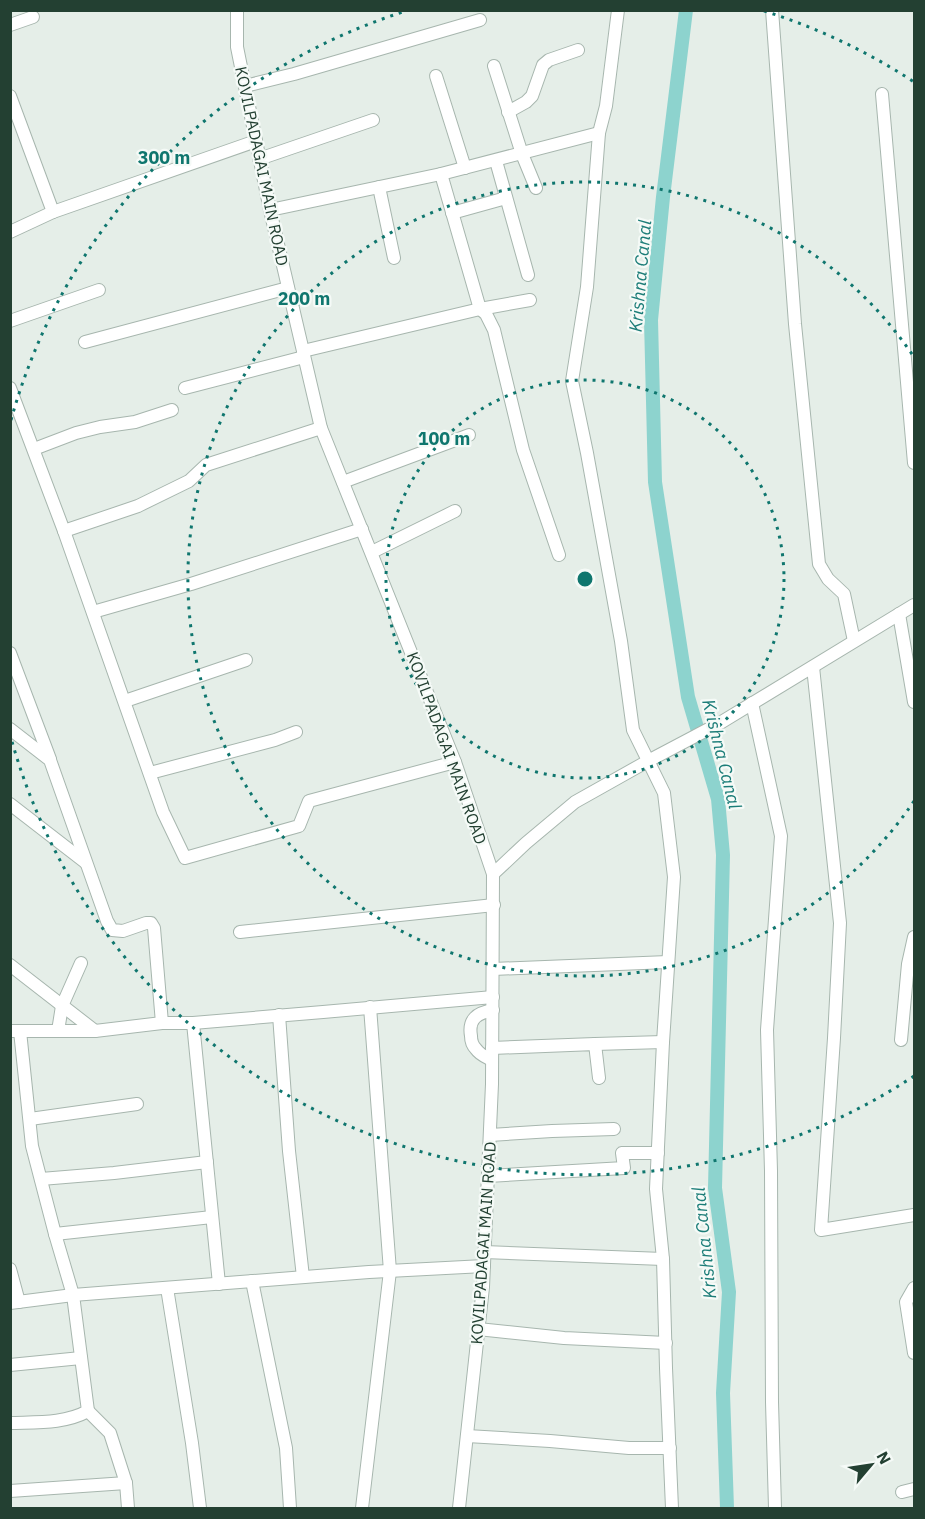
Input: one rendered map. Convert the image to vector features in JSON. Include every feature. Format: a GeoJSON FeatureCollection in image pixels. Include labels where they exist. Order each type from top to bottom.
{"type":"FeatureCollection","features":[{"type":"Feature","properties":{"kind":"street","name":"KOVILPADAGAI MAIN ROAD"},"geometry":{"type":"LineString","coordinates":[[237,10],[237,47],[259,159],[321,428],[455,762],[493,874],[492,1054],[484,1252],[459,1509]]}},
{"type":"Feature","properties":{"kind":"street"},"geometry":{"type":"LineString","coordinates":[[618,10],[606,106],[599,133],[587,287],[572,381],[621,641],[633,730],[664,793],[674,878],[656,1189],[663,1258],[672,1509]]}},
{"type":"Feature","properties":{"kind":"street"},"geometry":{"type":"LineString","coordinates":[[772,10],[795,324],[819,564],[828,579],[844,594],[854,641]]}},
{"type":"Feature","properties":{"kind":"street"},"geometry":{"type":"LineString","coordinates":[[10,25],[33,17]]}},
{"type":"Feature","properties":{"kind":"street"},"geometry":{"type":"LineString","coordinates":[[245,86],[480,20]]}},
{"type":"Feature","properties":{"kind":"street"},"geometry":{"type":"LineString","coordinates":[[508,112],[532,96],[543,65],[549,60],[578,50]]}},
{"type":"Feature","properties":{"kind":"street"},"geometry":{"type":"LineString","coordinates":[[494,66],[522,154],[536,188]]}},
{"type":"Feature","properties":{"kind":"street"},"geometry":{"type":"LineString","coordinates":[[436,76],[465,168]]}},
{"type":"Feature","properties":{"kind":"street"},"geometry":{"type":"LineString","coordinates":[[882,94],[915,463]]}},
{"type":"Feature","properties":{"kind":"street"},"geometry":{"type":"LineString","coordinates":[[10,96],[53,212]]}},
{"type":"Feature","properties":{"kind":"street"},"geometry":{"type":"LineString","coordinates":[[259,159],[373,120]]}},
{"type":"Feature","properties":{"kind":"street"},"geometry":{"type":"LineString","coordinates":[[270,210],[441,174],[599,133]]}},
{"type":"Feature","properties":{"kind":"street"},"geometry":{"type":"LineString","coordinates":[[10,232],[53,212],[256,141]]}},
{"type":"Feature","properties":{"kind":"street"},"geometry":{"type":"LineString","coordinates":[[496,160],[528,275]]}},
{"type":"Feature","properties":{"kind":"street"},"geometry":{"type":"LineString","coordinates":[[441,174],[480,309],[494,330],[523,450],[559,555]]}},
{"type":"Feature","properties":{"kind":"street"},"geometry":{"type":"LineString","coordinates":[[379,187],[394,258]]}},
{"type":"Feature","properties":{"kind":"street"},"geometry":{"type":"LineString","coordinates":[[452,213],[506,198]]}},
{"type":"Feature","properties":{"kind":"street"},"geometry":{"type":"LineString","coordinates":[[85,342],[288,288]]}},
{"type":"Feature","properties":{"kind":"street"},"geometry":{"type":"LineString","coordinates":[[10,321],[99,290]]}},
{"type":"Feature","properties":{"kind":"street"},"geometry":{"type":"LineString","coordinates":[[185,388],[303,354],[480,309],[530,300]]}},
{"type":"Feature","properties":{"kind":"street"},"geometry":{"type":"LineString","coordinates":[[10,388],[64,531],[163,812],[185,858],[299,826],[309,801],[455,762]]}},
{"type":"Feature","properties":{"kind":"street"},"geometry":{"type":"LineString","coordinates":[[34,449],[76,433],[135,422],[172,410]]}},
{"type":"Feature","properties":{"kind":"street"},"geometry":{"type":"LineString","coordinates":[[64,531],[138,506],[189,481],[206,465],[321,428]]}},
{"type":"Feature","properties":{"kind":"street"},"geometry":{"type":"LineString","coordinates":[[343,482],[469,435]]}},
{"type":"Feature","properties":{"kind":"street"},"geometry":{"type":"LineString","coordinates":[[372,552],[455,511]]}},
{"type":"Feature","properties":{"kind":"street"},"geometry":{"type":"LineString","coordinates":[[93,612],[191,584],[362,529]]}},
{"type":"Feature","properties":{"kind":"street"},"geometry":{"type":"LineString","coordinates":[[493,874],[575,802],[720,723],[915,605]]}},
{"type":"Feature","properties":{"kind":"street"},"geometry":{"type":"LineString","coordinates":[[899,614],[915,702]]}},
{"type":"Feature","properties":{"kind":"street"},"geometry":{"type":"LineString","coordinates":[[10,653],[107,921],[112,930],[123,931],[146,923],[151,923],[154,928],[162,1023]]}},
{"type":"Feature","properties":{"kind":"street"},"geometry":{"type":"LineString","coordinates":[[124,701],[246,660]]}},
{"type":"Feature","properties":{"kind":"street"},"geometry":{"type":"LineString","coordinates":[[813,667],[840,923],[821,1230],[915,1215]]}},
{"type":"Feature","properties":{"kind":"street"},"geometry":{"type":"LineString","coordinates":[[752,703],[781,837],[767,1030],[775,1509]]}},
{"type":"Feature","properties":{"kind":"street"},"geometry":{"type":"LineString","coordinates":[[10,729],[50,760]]}},
{"type":"Feature","properties":{"kind":"street"},"geometry":{"type":"LineString","coordinates":[[150,773],[275,740],[296,732]]}},
{"type":"Feature","properties":{"kind":"street"},"geometry":{"type":"LineString","coordinates":[[10,804],[86,862]]}},
{"type":"Feature","properties":{"kind":"street"},"geometry":{"type":"LineString","coordinates":[[240,932],[494,905]]}},
{"type":"Feature","properties":{"kind":"street"},"geometry":{"type":"LineString","coordinates":[[901,1040],[908,964],[915,937]]}},
{"type":"Feature","properties":{"kind":"street"},"geometry":{"type":"LineString","coordinates":[[493,969],[668,962]]}},
{"type":"Feature","properties":{"kind":"street"},"geometry":{"type":"LineString","coordinates":[[58,1031],[62,1005],[81,963]]}},
{"type":"Feature","properties":{"kind":"street"},"geometry":{"type":"LineString","coordinates":[[10,965],[95,1031]]}},
{"type":"Feature","properties":{"kind":"street"},"geometry":{"type":"LineString","coordinates":[[128,1509],[126,1484],[110,1433],[88,1411],[73,1295],[32,1146],[30,1119],[15,1031],[95,1031],[162,1023],[193,1023],[493,997]]}},
{"type":"Feature","properties":{"kind":"street"},"geometry":{"type":"LineString","coordinates":[[362,1509],[390,1271],[370,1007]]}},
{"type":"Feature","properties":{"kind":"street"},"geometry":{"type":"LineString","coordinates":[[492,1010],[485,1011],[471,1022],[470,1033],[476,1050],[492,1054],[595,1044],[663,1042]]}},
{"type":"Feature","properties":{"kind":"street"},"geometry":{"type":"LineString","coordinates":[[279,1015],[289,1151],[303,1277]]}},
{"type":"Feature","properties":{"kind":"street"},"geometry":{"type":"LineString","coordinates":[[193,1023],[219,1284]]}},
{"type":"Feature","properties":{"kind":"street"},"geometry":{"type":"LineString","coordinates":[[595,1044],[599,1078]]}},
{"type":"Feature","properties":{"kind":"street"},"geometry":{"type":"LineString","coordinates":[[30,1119],[137,1104]]}},
{"type":"Feature","properties":{"kind":"street"},"geometry":{"type":"LineString","coordinates":[[490,1136],[614,1129]]}},
{"type":"Feature","properties":{"kind":"street"},"geometry":{"type":"LineString","coordinates":[[488,1176],[624,1168],[622,1153],[658,1154]]}},
{"type":"Feature","properties":{"kind":"street"},"geometry":{"type":"LineString","coordinates":[[41,1179],[207,1162]]}},
{"type":"Feature","properties":{"kind":"street"},"geometry":{"type":"LineString","coordinates":[[55,1234],[212,1217]]}},
{"type":"Feature","properties":{"kind":"street"},"geometry":{"type":"LineString","coordinates":[[484,1252],[663,1258]]}},
{"type":"Feature","properties":{"kind":"street"},"geometry":{"type":"LineString","coordinates":[[10,1269],[15,1302],[73,1295],[303,1277],[483,1266]]}},
{"type":"Feature","properties":{"kind":"street"},"geometry":{"type":"LineString","coordinates":[[252,1281],[286,1448],[290,1509]]}},
{"type":"Feature","properties":{"kind":"street"},"geometry":{"type":"LineString","coordinates":[[167,1288],[192,1443],[200,1509]]}},
{"type":"Feature","properties":{"kind":"street"},"geometry":{"type":"LineString","coordinates":[[915,1288],[906,1302],[915,1353]]}},
{"type":"Feature","properties":{"kind":"street"},"geometry":{"type":"LineString","coordinates":[[478,1329],[564,1338],[666,1343]]}},
{"type":"Feature","properties":{"kind":"street"},"geometry":{"type":"LineString","coordinates":[[10,1365],[81,1358]]}},
{"type":"Feature","properties":{"kind":"street"},"geometry":{"type":"LineString","coordinates":[[10,1424],[65,1420],[78,1417],[88,1411]]}},
{"type":"Feature","properties":{"kind":"street"},"geometry":{"type":"LineString","coordinates":[[467,1436],[629,1448],[670,1448]]}},
{"type":"Feature","properties":{"kind":"street"},"geometry":{"type":"LineString","coordinates":[[10,1491],[126,1484]]}},
{"type":"Feature","properties":{"kind":"waterway","name":"Krishna Canal"},"geometry":{"type":"LineString","coordinates":[[686,10],[663,197],[651,320],[655,482],[688,697],[718,799],[723,855],[715,1188],[729,1292],[723,1393],[727,1508]]}}]}
